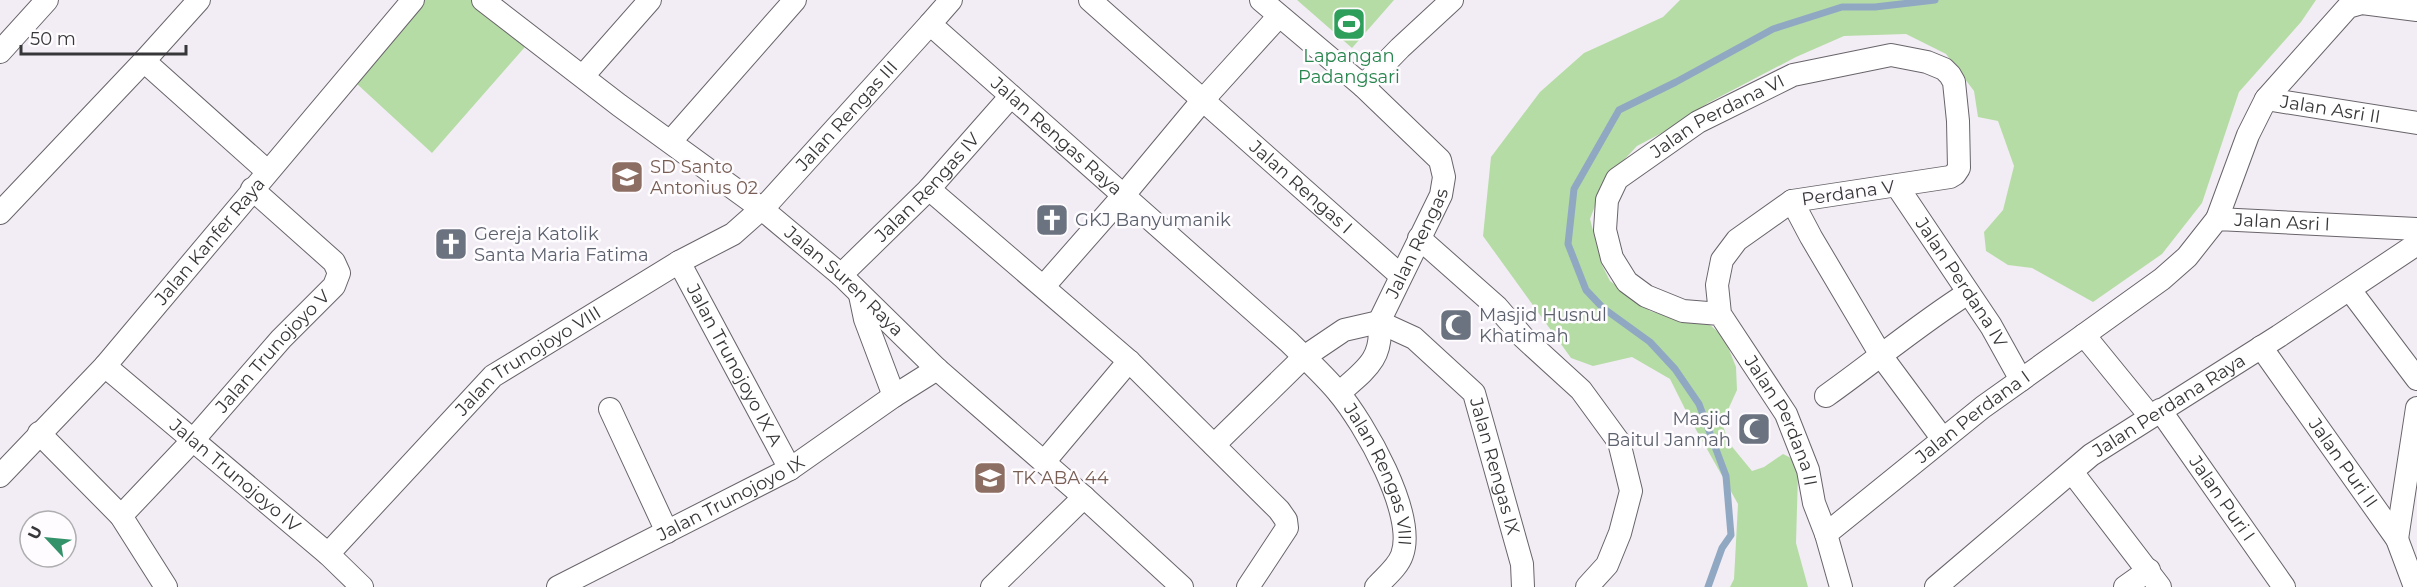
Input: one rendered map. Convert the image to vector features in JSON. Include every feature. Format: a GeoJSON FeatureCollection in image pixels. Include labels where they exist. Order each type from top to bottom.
{"type":"FeatureCollection","features":[{"type":"Feature","properties":{"kind":"street"},"geometry":{"type":"LineString","coordinates":[[0,52],[47,0]]}},
{"type":"Feature","properties":{"kind":"street"},"geometry":{"type":"LineString","coordinates":[[0,213],[199,0]]}},
{"type":"Feature","properties":{"kind":"street","name":"Jalan Kanfer Raya"},"geometry":{"type":"LineString","coordinates":[[0,476],[105,366],[413,0]]}},
{"type":"Feature","properties":{"kind":"street","name":"Jalan Suren Raya"},"geometry":{"type":"LineString","coordinates":[[483,0],[619,105],[762,210],[841,275],[937,369],[1084,497],[1182,587]]}},
{"type":"Feature","properties":{"kind":"street"},"geometry":{"type":"LineString","coordinates":[[583,76],[650,0]]}},
{"type":"Feature","properties":{"kind":"street"},"geometry":{"type":"LineString","coordinates":[[671,141],[795,0]]}},
{"type":"Feature","properties":{"kind":"street"},"geometry":{"type":"LineString","coordinates":[[930,24],[951,0]]}},
{"type":"Feature","properties":{"kind":"street","name":"Jalan Rengas I"},"geometry":{"type":"LineString","coordinates":[[1090,0],[1400,275]]}},
{"type":"Feature","properties":{"kind":"street","name":"Jalan Rengas"},"geometry":{"type":"LineString","coordinates":[[1261,0],[1363,86],[1440,160],[1444,177],[1441,195],[1379,322],[1381,337],[1377,355],[1365,371],[1339,393]]}},
{"type":"Feature","properties":{"kind":"street"},"geometry":{"type":"LineString","coordinates":[[1363,86],[1452,0]]}},
{"type":"Feature","properties":{"kind":"street"},"geometry":{"type":"LineString","coordinates":[[2266,99],[2348,8],[2362,3],[2417,10]]}},
{"type":"Feature","properties":{"kind":"street"},"geometry":{"type":"LineString","coordinates":[[1044,286],[1123,196],[1202,100],[1278,16]]}},
{"type":"Feature","properties":{"kind":"street","name":"Jalan Rengas Raya"},"geometry":{"type":"LineString","coordinates":[[930,24],[1304,357],[1339,393]]}},
{"type":"Feature","properties":{"kind":"street","name":"Jalan Rengas III"},"geometry":{"type":"LineString","coordinates":[[762,210],[930,24]]}},
{"type":"Feature","properties":{"kind":"street","name":"Jalan Perdana VI"},"geometry":{"type":"LineString","coordinates":[[1720,314],[1683,311],[1646,296],[1636,289],[1627,282],[1612,258],[1605,230],[1606,200],[1617,178],[1698,122],[1793,75],[1891,55],[1927,62],[1944,69],[1950,75],[1954,82],[1959,153]]}},
{"type":"Feature","properties":{"kind":"street"},"geometry":{"type":"LineString","coordinates":[[144,61],[267,171]]}},
{"type":"Feature","properties":{"kind":"street","name":"Jalan Rengas IV"},"geometry":{"type":"LineString","coordinates":[[841,275],[929,189],[1011,96]]}},
{"type":"Feature","properties":{"kind":"street","name":"Jalan Asri II"},"geometry":{"type":"LineString","coordinates":[[2217,219],[2248,135],[2266,99],[2417,123]]}},
{"type":"Feature","properties":{"kind":"street","name":"Perdana V"},"geometry":{"type":"LineString","coordinates":[[1720,314],[1717,285],[1722,260],[1737,240],[1792,201],[1950,177],[1956,174],[1959,168],[1959,153]]}},
{"type":"Feature","properties":{"kind":"street","name":"Jalan Perdana IV"},"geometry":{"type":"LineString","coordinates":[[1897,186],[1991,326],[2021,380]]}},
{"type":"Feature","properties":{"kind":"street","name":"Jalan Trunojoyo V"},"geometry":{"type":"LineString","coordinates":[[121,516],[194,440],[281,339],[334,286],[339,273],[334,262],[252,189]]}},
{"type":"Feature","properties":{"kind":"street"},"geometry":{"type":"LineString","coordinates":[[929,189],[1044,286],[1129,362],[1286,520],[1287,528],[1283,536],[1248,587]]}},
{"type":"Feature","properties":{"kind":"street"},"geometry":{"type":"LineString","coordinates":[[1792,201],[1882,357],[1942,438]]}},
{"type":"Feature","properties":{"kind":"street","name":"Jalan Trunojoyo VIII"},"geometry":{"type":"LineString","coordinates":[[328,554],[493,376],[679,262],[734,234],[762,210]]}},
{"type":"Feature","properties":{"kind":"street","name":"Jalan Asri I"},"geometry":{"type":"LineString","coordinates":[[2084,335],[2162,279],[2187,257],[2217,219],[2417,229]]}},
{"type":"Feature","properties":{"kind":"street"},"geometry":{"type":"LineString","coordinates":[[1419,238],[1497,307],[1523,338],[1581,390],[1618,441],[1631,491],[1620,533],[1607,565],[1587,587]]}},
{"type":"Feature","properties":{"kind":"street","name":"Jalan Perdana Raya"},"geometry":{"type":"LineString","coordinates":[[1936,587],[2091,455],[2350,290],[2417,244]]}},
{"type":"Feature","properties":{"kind":"street","name":"Jalan Trunojoyo IX A"},"geometry":{"type":"LineString","coordinates":[[679,262],[790,469]]}},
{"type":"Feature","properties":{"kind":"street"},"geometry":{"type":"LineString","coordinates":[[2350,290],[2417,379]]}},
{"type":"Feature","properties":{"kind":"street"},"geometry":{"type":"LineString","coordinates":[[1826,396],[1882,357],[1937,313],[1968,293]]}},
{"type":"Feature","properties":{"kind":"street"},"geometry":{"type":"LineString","coordinates":[[860,295],[866,319],[894,396]]}},
{"type":"Feature","properties":{"kind":"street","name":"Jalan Perdana II"},"geometry":{"type":"LineString","coordinates":[[1720,314],[1786,414],[1808,470],[1815,503],[1826,534]]}},
{"type":"Feature","properties":{"kind":"street"},"geometry":{"type":"LineString","coordinates":[[1214,445],[1304,357],[1344,330],[1379,322]]}},
{"type":"Feature","properties":{"kind":"street","name":"Jalan Rengas IX"},"geometry":{"type":"LineString","coordinates":[[1379,322],[1414,338],[1474,393],[1522,564],[1523,587]]}},
{"type":"Feature","properties":{"kind":"street"},"geometry":{"type":"LineString","coordinates":[[2084,335],[2155,413]]}},
{"type":"Feature","properties":{"kind":"street","name":"Jalan Perdana I"},"geometry":{"type":"LineString","coordinates":[[1826,534],[1942,438],[2084,335]]}},
{"type":"Feature","properties":{"kind":"street","name":"Jalan Puri II"},"geometry":{"type":"LineString","coordinates":[[2260,347],[2397,539],[2416,586]]}},
{"type":"Feature","properties":{"kind":"street"},"geometry":{"type":"LineString","coordinates":[[1044,462],[1129,362]]}},
{"type":"Feature","properties":{"kind":"street","name":"Jalan Trunojoyo IV"},"geometry":{"type":"LineString","coordinates":[[105,366],[328,554],[362,587]]}},
{"type":"Feature","properties":{"kind":"street","name":"Jalan Trunojoyo IX"},"geometry":{"type":"LineString","coordinates":[[558,587],[790,469],[894,396],[937,369]]}},
{"type":"Feature","properties":{"kind":"street","name":"Jalan Rengas VIII"},"geometry":{"type":"LineString","coordinates":[[1339,393],[1375,449],[1399,499],[1405,544],[1403,554],[1400,561],[1376,587]]}},
{"type":"Feature","properties":{"kind":"street"},"geometry":{"type":"LineString","coordinates":[[2397,539],[2417,408]]}},
{"type":"Feature","properties":{"kind":"street"},"geometry":{"type":"LineString","coordinates":[[610,409],[667,532]]}},
{"type":"Feature","properties":{"kind":"street","name":"Jalan Puri I"},"geometry":{"type":"LineString","coordinates":[[2155,413],[2284,587]]}},
{"type":"Feature","properties":{"kind":"street"},"geometry":{"type":"LineString","coordinates":[[39,433],[121,516],[166,587]]}},
{"type":"Feature","properties":{"kind":"street"},"geometry":{"type":"LineString","coordinates":[[2072,472],[2155,579],[2126,587]]}},
{"type":"Feature","properties":{"kind":"street"},"geometry":{"type":"LineString","coordinates":[[992,587],[1084,497]]}},
{"type":"Feature","properties":{"kind":"street"},"geometry":{"type":"LineString","coordinates":[[1826,534],[1841,587]]}},
{"type":"Feature","properties":{"kind":"green space"},"geometry":{"type":"Polygon","coordinates":[[[422,0],[474,0],[532,39],[432,153],[357,84],[422,0]]]}},
{"type":"Feature","properties":{"kind":"green space","name":"Lapangan Padangsari"},"geometry":{"type":"Polygon","coordinates":[[[1297,0],[1394,0],[1352,48],[1297,0]]]}},
{"type":"Feature","properties":{"kind":"green space"},"geometry":{"type":"Polygon","coordinates":[[[1680,0],[2316,0],[2301,22],[2239,92],[2202,203],[2162,254],[2093,302],[2032,268],[2008,265],[1986,251],[1984,232],[2003,210],[2014,166],[1998,121],[1978,117],[1974,91],[1946,54],[1906,34],[1844,36],[1796,57],[1708,103],[1673,127],[1637,146],[1605,180],[1590,219],[1602,265],[1610,281],[1650,311],[1687,322],[1710,325],[1724,337],[1736,367],[1737,390],[1722,423],[1729,443],[1752,471],[1764,467],[1783,454],[1791,458],[1798,474],[1796,543],[1808,587],[1730,587],[1734,579],[1738,504],[1670,379],[1632,357],[1593,366],[1571,358],[1483,236],[1491,157],[1540,92],[1584,53],[1663,17],[1680,0]]]}},
{"type":"Feature","properties":{"kind":"waterway"},"geometry":{"type":"LineString","coordinates":[[1708,587],[1722,548],[1731,535],[1726,476],[1699,404],[1675,369],[1650,342],[1603,308],[1586,290],[1568,244],[1574,189],[1619,110],[1773,29],[1842,7],[1875,7],[1935,0]]}},
{"type":"Feature","properties":{"kind":"place","name":"Lapangan Padangsari"},"geometry":{"type":"Point","coordinates":[1349,24]}},
{"type":"Feature","properties":{"kind":"place","name":"SD Santo Antonius 02"},"geometry":{"type":"Point","coordinates":[627,177]}},
{"type":"Feature","properties":{"kind":"place","name":"GKJ Banyumanik"},"geometry":{"type":"Point","coordinates":[1052,220]}},
{"type":"Feature","properties":{"kind":"place","name":"Gereja Katolik Santa Maria Fatima"},"geometry":{"type":"Point","coordinates":[451,244]}},
{"type":"Feature","properties":{"kind":"place","name":"Masjid Husnul Khatimah"},"geometry":{"type":"Point","coordinates":[1456,325]}},
{"type":"Feature","properties":{"kind":"place","name":"Masjid Baitul Jannah"},"geometry":{"type":"Point","coordinates":[1754,429]}},
{"type":"Feature","properties":{"kind":"place","name":"TK ABA 44"},"geometry":{"type":"Point","coordinates":[990,478]}}]}
